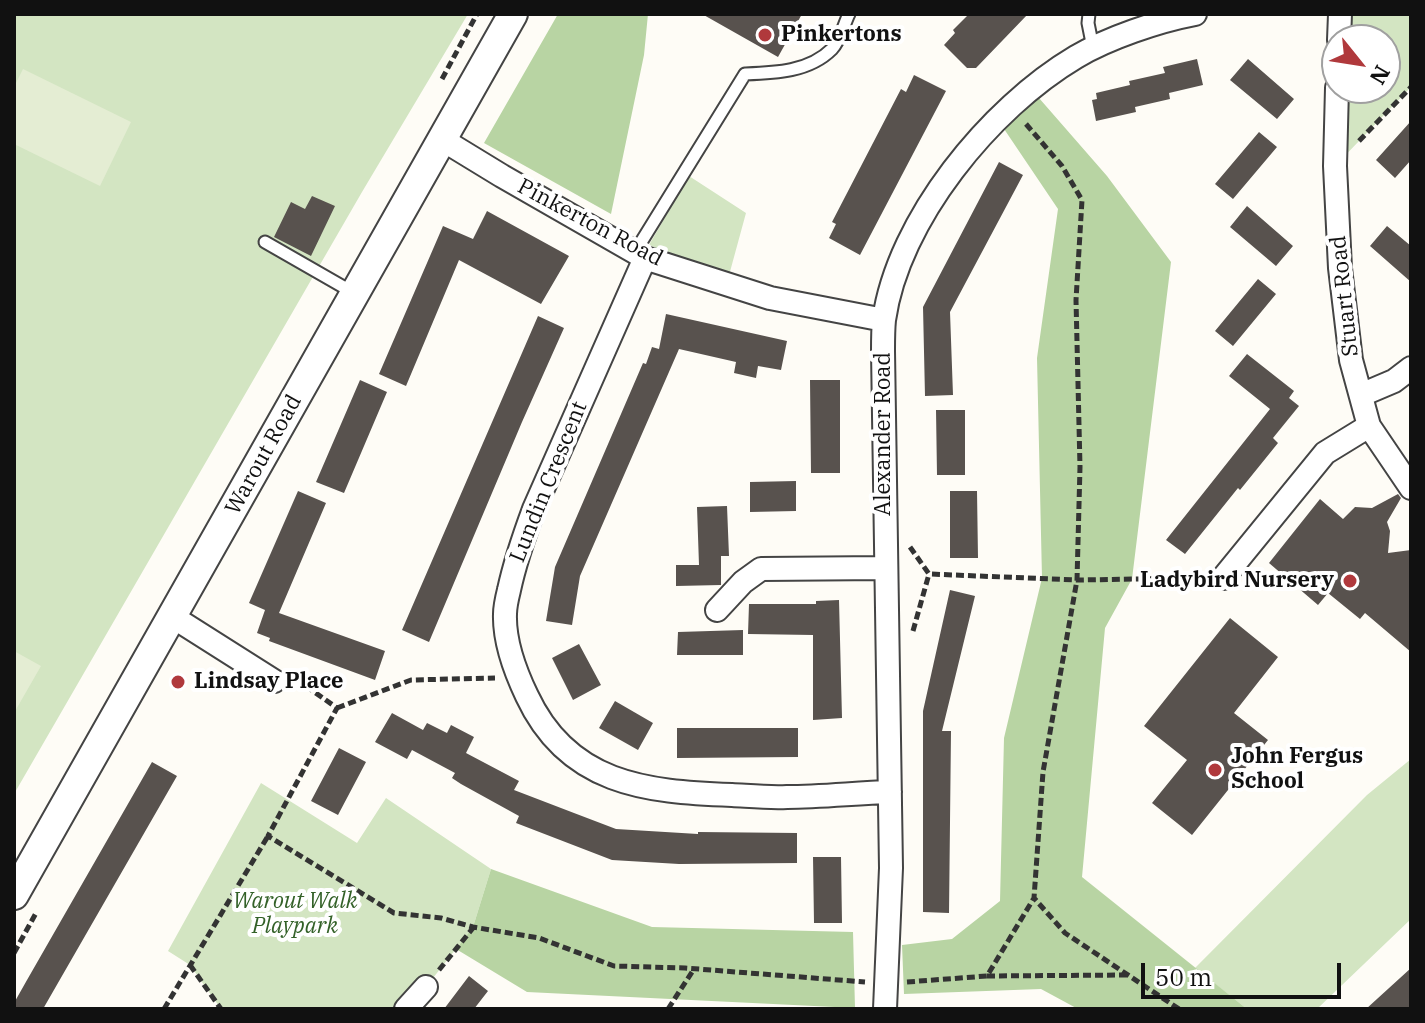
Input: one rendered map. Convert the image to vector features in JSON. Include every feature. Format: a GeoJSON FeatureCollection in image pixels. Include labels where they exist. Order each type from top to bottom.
{"type":"FeatureCollection","features":[{"type":"Feature","properties":{"kind":"street","name":"Warout Road"},"geometry":{"type":"LineString","coordinates":[[14,895],[513,14]]}},
{"type":"Feature","properties":{"kind":"street","name":"Alexander Road"},"geometry":{"type":"LineString","coordinates":[[885,1009],[891,868],[884,511],[884,320],[892,286],[909,242],[934,197],[962,159],[1011,106],[1042,81],[1093,48],[1146,27],[1195,14]]}},
{"type":"Feature","properties":{"kind":"street","name":"Stuart Road"},"geometry":{"type":"LineString","coordinates":[[1337,104],[1335,166],[1340,268],[1351,360],[1369,426],[1411,488]]}},
{"type":"Feature","properties":{"kind":"street","name":"Pinkerton Road"},"geometry":{"type":"LineString","coordinates":[[443,140],[640,255],[770,298],[884,320]]}},
{"type":"Feature","properties":{"kind":"street","name":"Lundin Crescent"},"geometry":{"type":"LineString","coordinates":[[640,255],[534,509],[519,550],[504,611],[508,643],[530,703],[544,726],[585,764],[637,787],[666,792],[786,797],[890,792]]}},
{"type":"Feature","properties":{"kind":"street"},"geometry":{"type":"LineString","coordinates":[[1361,395],[1394,381],[1411,368]]}},
{"type":"Feature","properties":{"kind":"street"},"geometry":{"type":"LineString","coordinates":[[1223,578],[1325,453],[1369,426]]}},
{"type":"Feature","properties":{"kind":"street"},"geometry":{"type":"LineString","coordinates":[[717,610],[743,582],[761,569],[885,568]]}},
{"type":"Feature","properties":{"kind":"street"},"geometry":{"type":"LineString","coordinates":[[173,617],[274,681]]}},
{"type":"Feature","properties":{"kind":"street"},"geometry":{"type":"LineString","coordinates":[[406,1009],[426,987]]}},
{"type":"Feature","properties":{"kind":"lane"},"geometry":{"type":"LineString","coordinates":[[640,255],[745,74],[783,72],[808,64],[833,48],[849,14]]}},
{"type":"Feature","properties":{"kind":"lane"},"geometry":{"type":"LineString","coordinates":[[1089,14],[1093,48]]}},
{"type":"Feature","properties":{"kind":"lane"},"geometry":{"type":"LineString","coordinates":[[265,242],[354,293]]}},
{"type":"Feature","properties":{"kind":"path"},"geometry":{"type":"LineString","coordinates":[[1335,166],[1411,87]]}},
{"type":"Feature","properties":{"kind":"path"},"geometry":{"type":"LineString","coordinates":[[987,976],[1034,898],[1043,772],[1077,580],[1080,467],[1076,300],[1082,200],[1062,166],[1011,106]]}},
{"type":"Feature","properties":{"kind":"path"},"geometry":{"type":"LineString","coordinates":[[884,511],[929,574],[1077,580],[1223,578]]}},
{"type":"Feature","properties":{"kind":"path"},"geometry":{"type":"LineString","coordinates":[[274,681],[291,676],[337,708]]}},
{"type":"Feature","properties":{"kind":"path"},"geometry":{"type":"LineString","coordinates":[[164,1009],[268,836],[337,708],[411,680],[518,677]]}},
{"type":"Feature","properties":{"kind":"path"},"geometry":{"type":"LineString","coordinates":[[268,836],[394,913],[441,918],[473,927],[539,938],[614,966],[887,984],[987,976],[1128,975]]}},
{"type":"Feature","properties":{"kind":"path"},"geometry":{"type":"LineString","coordinates":[[1034,898],[1065,933],[1179,1009]]}},
{"type":"Feature","properties":{"kind":"path"},"geometry":{"type":"LineString","coordinates":[[426,987],[473,927]]}},
{"type":"Feature","properties":{"kind":"path"},"geometry":{"type":"LineString","coordinates":[[190,965],[221,1009]]}},
{"type":"Feature","properties":{"kind":"path"},"geometry":{"type":"LineString","coordinates":[[668,1009],[694,969]]}},
{"type":"Feature","properties":{"kind":"green space"},"geometry":{"type":"Polygon","coordinates":[[[14,14],[468,14],[14,794],[14,14]]]}},
{"type":"Feature","properties":{"kind":"green space"},"geometry":{"type":"Polygon","coordinates":[[[558,14],[648,14],[644,55],[611,214],[484,143],[558,14]]]}},
{"type":"Feature","properties":{"kind":"green space"},"geometry":{"type":"Polygon","coordinates":[[[1340,14],[1411,14],[1411,87],[1401,97],[1401,24],[1340,24],[1340,14]]]}},
{"type":"Feature","properties":{"kind":"green space"},"geometry":{"type":"Polygon","coordinates":[[[23,69],[131,122],[100,186],[14,144],[14,87],[23,69]]]}},
{"type":"Feature","properties":{"kind":"green space"},"geometry":{"type":"Polygon","coordinates":[[[1032,90],[1107,176],[1171,262],[1132,579],[1105,628],[1082,877],[1247,1009],[1078,1009],[1041,989],[904,994],[902,945],[952,939],[1000,901],[1004,738],[1042,578],[1037,358],[1058,209],[998,120],[1032,90]]]}},
{"type":"Feature","properties":{"kind":"green space"},"geometry":{"type":"Polygon","coordinates":[[[1337,104],[1395,104],[1335,166],[1337,104]]]}},
{"type":"Feature","properties":{"kind":"green space"},"geometry":{"type":"Polygon","coordinates":[[[689,176],[746,213],[728,279],[649,245],[689,176]]]}},
{"type":"Feature","properties":{"kind":"green space"},"geometry":{"type":"Polygon","coordinates":[[[14,651],[41,666],[14,713],[14,651]]]}},
{"type":"Feature","properties":{"kind":"green space"},"geometry":{"type":"Polygon","coordinates":[[[1411,759],[1411,919],[1317,1009],[1247,1009],[1195,968],[1367,795],[1411,759]]]}},
{"type":"Feature","properties":{"kind":"green space","name":"Warout Walk Playpark"},"geometry":{"type":"Polygon","coordinates":[[[261,783],[357,843],[386,798],[491,869],[473,927],[426,987],[404,1009],[221,1009],[190,965],[168,951],[261,783]]]}},
{"type":"Feature","properties":{"kind":"green space"},"geometry":{"type":"Polygon","coordinates":[[[491,869],[652,927],[853,932],[855,1008],[527,992],[456,949],[473,927],[491,869]]]}},
{"type":"Feature","properties":{"kind":"building","name":"Pinkertons"},"geometry":{"type":"Polygon","coordinates":[[[702,14],[802,14],[778,57],[702,14]]]}},
{"type":"Feature","properties":{"kind":"building"},"geometry":{"type":"Polygon","coordinates":[[[969,14],[1028,14],[976,68],[967,68],[944,45],[955,33],[953,30],[969,14]]]}},
{"type":"Feature","properties":{"kind":"building"},"geometry":{"type":"Polygon","coordinates":[[[1197,59],[1203,85],[1169,93],[1170,99],[1135,107],[1136,112],[1096,121],[1092,100],[1097,99],[1096,93],[1165,73],[1163,67],[1197,59]]]}},
{"type":"Feature","properties":{"kind":"building"},"geometry":{"type":"Polygon","coordinates":[[[1248,59],[1294,99],[1277,119],[1230,80],[1248,59]]]}},
{"type":"Feature","properties":{"kind":"building"},"geometry":{"type":"Polygon","coordinates":[[[914,75],[946,91],[860,255],[829,238],[836,224],[832,222],[901,89],[906,92],[914,75]]]}},
{"type":"Feature","properties":{"kind":"building"},"geometry":{"type":"Polygon","coordinates":[[[1411,121],[1411,160],[1395,178],[1376,160],[1411,121]]]}},
{"type":"Feature","properties":{"kind":"building"},"geometry":{"type":"Polygon","coordinates":[[[1259,132],[1277,147],[1233,199],[1215,184],[1259,132]]]}},
{"type":"Feature","properties":{"kind":"building"},"geometry":{"type":"Polygon","coordinates":[[[999,162],[1023,175],[950,312],[953,395],[925,396],[923,307],[999,162]]]}},
{"type":"Feature","properties":{"kind":"building"},"geometry":{"type":"Polygon","coordinates":[[[312,196],[335,206],[311,256],[274,237],[291,202],[305,209],[312,196]]]}},
{"type":"Feature","properties":{"kind":"building"},"geometry":{"type":"Polygon","coordinates":[[[1247,206],[1293,246],[1276,266],[1230,227],[1247,206]]]}},
{"type":"Feature","properties":{"kind":"building"},"geometry":{"type":"Polygon","coordinates":[[[487,211],[569,256],[541,304],[459,260],[406,386],[379,374],[443,226],[473,239],[487,211]]]}},
{"type":"Feature","properties":{"kind":"building"},"geometry":{"type":"Polygon","coordinates":[[[1387,226],[1411,246],[1411,282],[1370,246],[1387,226]]]}},
{"type":"Feature","properties":{"kind":"building"},"geometry":{"type":"Polygon","coordinates":[[[1258,279],[1276,294],[1233,346],[1215,331],[1258,279]]]}},
{"type":"Feature","properties":{"kind":"building"},"geometry":{"type":"Polygon","coordinates":[[[666,314],[787,341],[781,370],[758,366],[756,378],[734,373],[736,362],[679,349],[580,576],[572,625],[546,621],[555,567],[643,363],[646,364],[652,347],[659,349],[666,314]]]}},
{"type":"Feature","properties":{"kind":"building"},"geometry":{"type":"Polygon","coordinates":[[[538,316],[564,328],[429,642],[402,630],[538,316]]]}},
{"type":"Feature","properties":{"kind":"building"},"geometry":{"type":"Polygon","coordinates":[[[1247,354],[1294,391],[1289,398],[1299,406],[1273,438],[1278,443],[1185,554],[1166,540],[1270,409],[1229,376],[1247,354]]]}},
{"type":"Feature","properties":{"kind":"building"},"geometry":{"type":"Polygon","coordinates":[[[360,380],[387,392],[344,493],[316,482],[360,380]]]}},
{"type":"Feature","properties":{"kind":"building"},"geometry":{"type":"Polygon","coordinates":[[[810,380],[840,380],[840,473],[811,473],[810,380]]]}},
{"type":"Feature","properties":{"kind":"building"},"geometry":{"type":"Polygon","coordinates":[[[936,410],[965,410],[965,475],[937,475],[936,410]]]}},
{"type":"Feature","properties":{"kind":"building"},"geometry":{"type":"Polygon","coordinates":[[[796,481],[796,511],[750,512],[750,482],[796,481]]]}},
{"type":"Feature","properties":{"kind":"building"},"geometry":{"type":"Polygon","coordinates":[[[298,491],[326,503],[279,613],[385,651],[375,680],[269,641],[270,638],[257,633],[265,610],[249,603],[298,491]]]}},
{"type":"Feature","properties":{"kind":"building"},"geometry":{"type":"Polygon","coordinates":[[[950,491],[977,491],[978,558],[950,558],[950,491]]]}},
{"type":"Feature","properties":{"kind":"building","name":"Ladybird Nursery"},"geometry":{"type":"Polygon","coordinates":[[[1398,494],[1401,498],[1387,522],[1390,531],[1388,553],[1411,550],[1411,652],[1365,613],[1360,619],[1328,593],[1318,605],[1269,563],[1320,499],[1343,519],[1355,507],[1372,508],[1398,494]]]}},
{"type":"Feature","properties":{"kind":"building"},"geometry":{"type":"Polygon","coordinates":[[[727,506],[729,556],[721,556],[721,585],[676,586],[676,565],[699,565],[697,507],[727,506]]]}},
{"type":"Feature","properties":{"kind":"building"},"geometry":{"type":"Polygon","coordinates":[[[950,590],[975,596],[942,731],[951,731],[949,913],[923,912],[923,711],[950,590]]]}},
{"type":"Feature","properties":{"kind":"building"},"geometry":{"type":"Polygon","coordinates":[[[839,600],[842,718],[813,720],[813,635],[748,634],[749,604],[816,604],[816,601],[839,600]]]}},
{"type":"Feature","properties":{"kind":"building"},"geometry":{"type":"Polygon","coordinates":[[[1230,618],[1278,657],[1234,713],[1268,740],[1192,835],[1152,803],[1187,760],[1144,726],[1230,618]]]}},
{"type":"Feature","properties":{"kind":"building"},"geometry":{"type":"Polygon","coordinates":[[[743,630],[743,655],[677,655],[678,632],[743,630]]]}},
{"type":"Feature","properties":{"kind":"building"},"geometry":{"type":"Polygon","coordinates":[[[579,644],[601,685],[573,700],[552,658],[579,644]]]}},
{"type":"Feature","properties":{"kind":"building"},"geometry":{"type":"Polygon","coordinates":[[[615,701],[653,723],[638,750],[599,728],[615,701]]]}},
{"type":"Feature","properties":{"kind":"building"},"geometry":{"type":"Polygon","coordinates":[[[392,713],[423,730],[427,723],[447,733],[451,725],[474,737],[466,753],[519,781],[514,790],[616,829],[698,834],[797,833],[797,863],[679,864],[612,860],[516,823],[519,816],[452,778],[455,773],[412,750],[407,759],[375,742],[392,713]]]}},
{"type":"Feature","properties":{"kind":"building"},"geometry":{"type":"Polygon","coordinates":[[[677,728],[798,728],[798,757],[677,758],[677,728]]]}},
{"type":"Feature","properties":{"kind":"building"},"geometry":{"type":"Polygon","coordinates":[[[339,748],[366,762],[338,815],[311,801],[339,748]]]}},
{"type":"Feature","properties":{"kind":"building"},"geometry":{"type":"Polygon","coordinates":[[[152,762],[177,776],[43,1009],[14,1009],[14,1003],[152,762]]]}},
{"type":"Feature","properties":{"kind":"building"},"geometry":{"type":"Polygon","coordinates":[[[813,857],[841,857],[842,923],[814,923],[813,857]]]}},
{"type":"Feature","properties":{"kind":"building"},"geometry":{"type":"Polygon","coordinates":[[[1411,968],[1411,1009],[1366,1009],[1411,968]]]}},
{"type":"Feature","properties":{"kind":"building"},"geometry":{"type":"Polygon","coordinates":[[[469,976],[488,991],[474,1009],[444,1009],[469,976]]]}},
{"type":"Feature","properties":{"kind":"place","name":"Pinkertons"},"geometry":{"type":"Point","coordinates":[765,35]}},
{"type":"Feature","properties":{"kind":"place","name":"Ladybird Nursery"},"geometry":{"type":"Point","coordinates":[1350,581]}},
{"type":"Feature","properties":{"kind":"place","name":"Lindsay Place"},"geometry":{"type":"Point","coordinates":[178,682]}},
{"type":"Feature","properties":{"kind":"place","name":"John Fergus School"},"geometry":{"type":"Point","coordinates":[1215,770]}}]}
